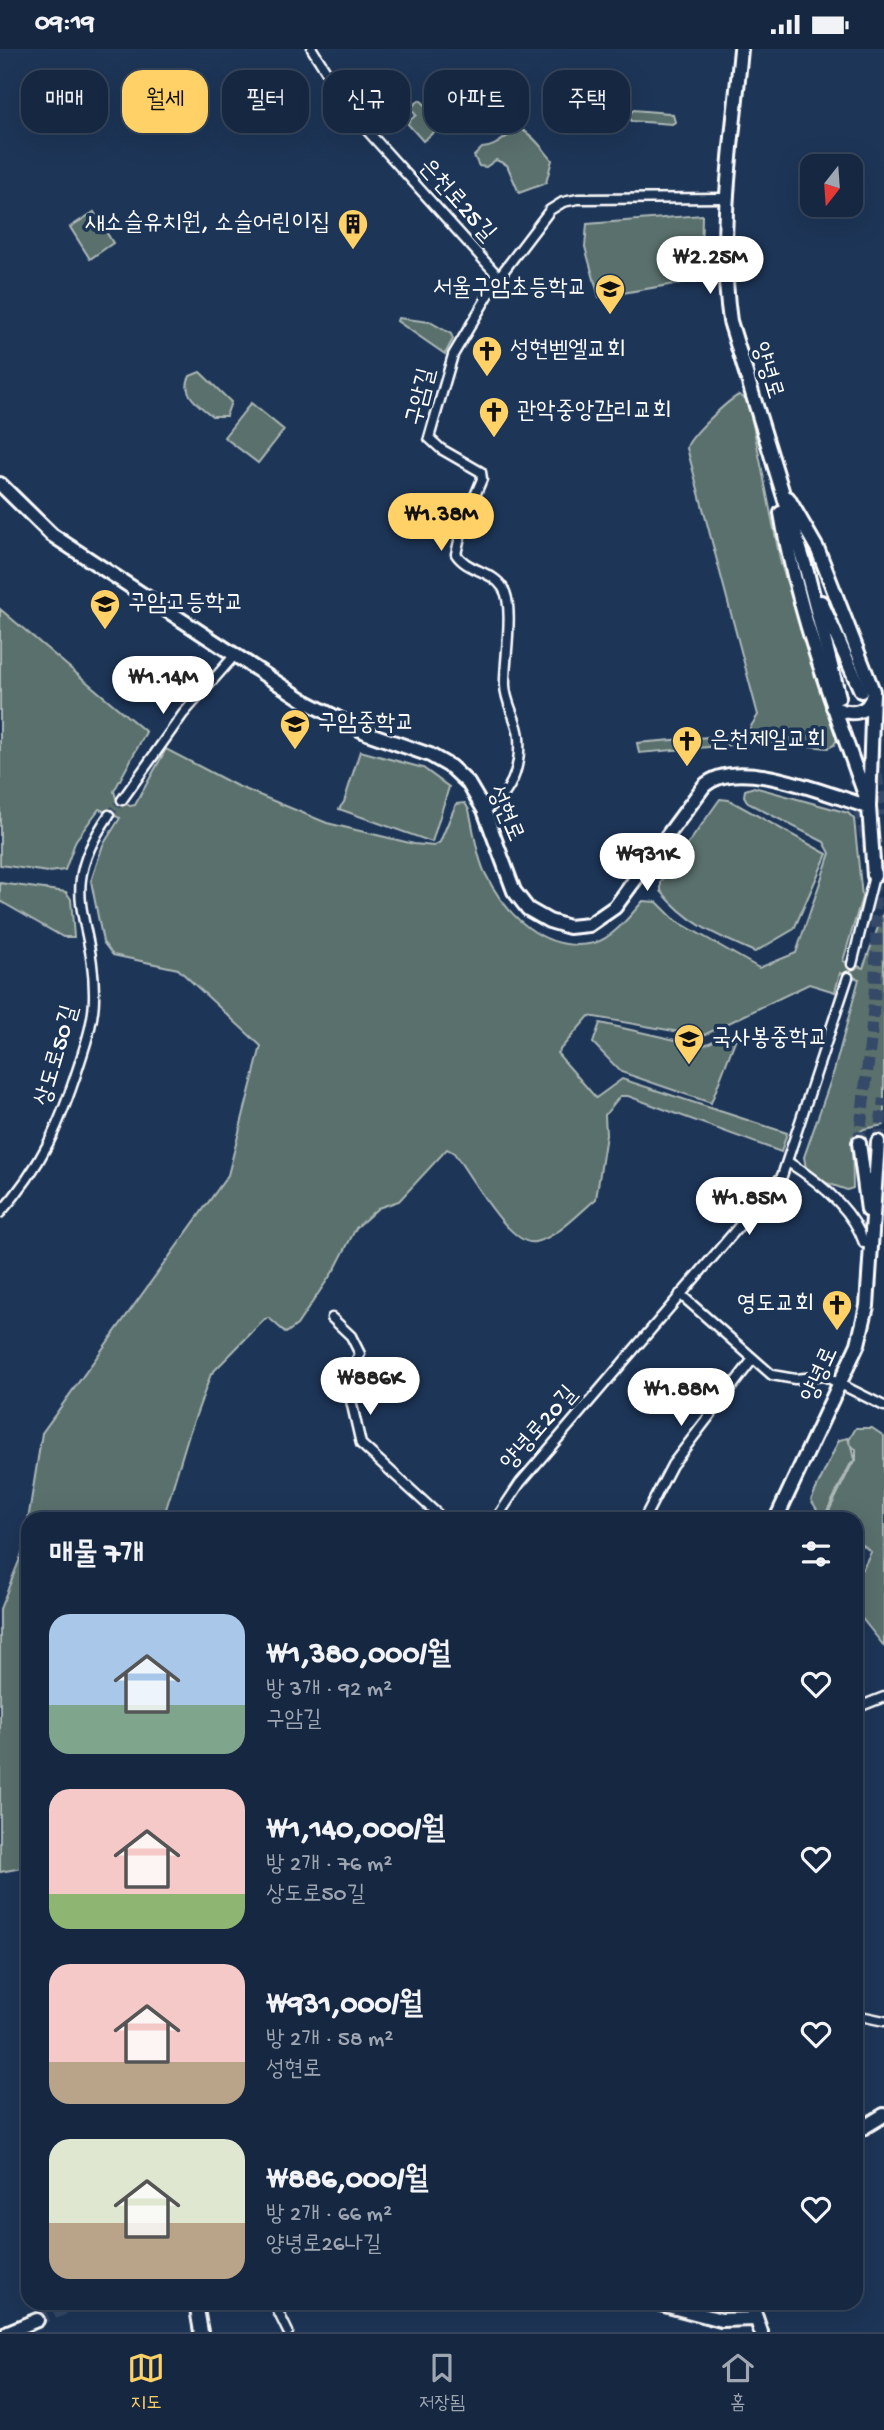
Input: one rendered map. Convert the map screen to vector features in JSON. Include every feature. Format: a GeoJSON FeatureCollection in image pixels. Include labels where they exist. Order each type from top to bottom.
{"type":"FeatureCollection","features":[{"type":"Feature","properties":{"kind":"main road","name":"양녕로"},"geometry":{"type":"LineString","coordinates":[[741,49],[726,198],[725,283],[730,321],[774,473],[807,572],[836,702]]}},
{"type":"Feature","properties":{"kind":"main road"},"geometry":{"type":"LineString","coordinates":[[774,473],[818,550],[871,701],[859,713],[847,714],[836,702]]}},
{"type":"Feature","properties":{"kind":"main road"},"geometry":{"type":"LineString","coordinates":[[774,473],[789,560],[869,807]]}},
{"type":"Feature","properties":{"kind":"main road","name":"성현로"},"geometry":{"type":"LineString","coordinates":[[0,484],[52,535],[308,703],[367,733],[430,755],[451,767],[468,783],[484,810],[514,891],[528,909],[548,921],[569,927],[589,925],[615,907],[704,786],[718,777],[765,776],[869,807]]}},
{"type":"Feature","properties":{"kind":"main road","name":"양녕로"},"geometry":{"type":"LineString","coordinates":[[807,572],[867,691]]}},
{"type":"Feature","properties":{"kind":"main road"},"geometry":{"type":"LineString","coordinates":[[867,691],[869,807],[874,876]]}},
{"type":"Feature","properties":{"kind":"main road","name":"양녕로"},"geometry":{"type":"LineString","coordinates":[[779,1512],[842,1383],[866,1313],[878,1142]]}},
{"type":"Feature","properties":{"kind":"main road","name":"양녕로"},"geometry":{"type":"LineString","coordinates":[[859,1143],[869,1242]]}},
{"type":"Feature","properties":{"kind":"main road"},"geometry":{"type":"LineString","coordinates":[[863,2128],[884,2115]]}},
{"type":"Feature","properties":{"kind":"main road"},"geometry":{"type":"LineString","coordinates":[[197,2310],[201,2332]]}},
{"type":"Feature","properties":{"kind":"main road"},"geometry":{"type":"LineString","coordinates":[[682,2310],[722,2321],[758,2326]]}},
{"type":"Feature","properties":{"kind":"main road"},"geometry":{"type":"LineString","coordinates":[[8,2332],[37,2321]]}},
{"type":"Feature","properties":{"kind":"street","name":"은천로25길"},"geometry":{"type":"LineString","coordinates":[[312,49],[313,55],[355,117],[499,277]]}},
{"type":"Feature","properties":{"kind":"street","name":"구암길"},"geometry":{"type":"LineString","coordinates":[[484,810],[505,796],[511,786],[519,736],[505,688],[505,592],[496,580],[461,562],[456,554],[463,524],[482,479],[481,473],[441,449],[429,438],[453,355],[499,277],[542,218],[563,202],[592,199],[726,198]]}},
{"type":"Feature","properties":{"kind":"street"},"geometry":{"type":"LineString","coordinates":[[122,800],[183,714],[234,656]]}},
{"type":"Feature","properties":{"kind":"street","name":"상도로50길"},"geometry":{"type":"LineString","coordinates":[[0,1213],[44,1155],[63,1115],[88,1037],[94,997],[78,885],[93,839],[109,815]]}},
{"type":"Feature","properties":{"kind":"street"},"geometry":{"type":"LineString","coordinates":[[852,964],[874,876]]}},
{"type":"Feature","properties":{"kind":"street","name":"양녕로20길"},"geometry":{"type":"LineString","coordinates":[[501,1512],[520,1483],[782,1176],[848,977]]}},
{"type":"Feature","properties":{"kind":"street"},"geometry":{"type":"LineString","coordinates":[[788,1162],[804,1172],[855,1220],[869,1242]]}},
{"type":"Feature","properties":{"kind":"street"},"geometry":{"type":"LineString","coordinates":[[680,1294],[772,1375],[796,1379],[824,1376],[884,1406]]}},
{"type":"Feature","properties":{"kind":"street"},"geometry":{"type":"LineString","coordinates":[[332,1318],[351,1336],[360,1354],[346,1379],[361,1444],[435,1512]]}},
{"type":"Feature","properties":{"kind":"street"},"geometry":{"type":"LineString","coordinates":[[648,1512],[672,1465],[753,1359]]}},
{"type":"Feature","properties":{"kind":"street"},"geometry":{"type":"LineString","coordinates":[[863,1705],[884,1697]]}},
{"type":"Feature","properties":{"kind":"street"},"geometry":{"type":"LineString","coordinates":[[863,2016],[884,2021]]}},
{"type":"Feature","properties":{"kind":"street"},"geometry":{"type":"LineString","coordinates":[[277,2310],[288,2332]]}},
{"type":"Feature","properties":{"kind":"green space"},"geometry":{"type":"Polygon","coordinates":[[[420,100],[424,104],[424,133],[433,133],[423,141],[410,126],[410,120],[416,115],[410,108],[420,100]]]}},
{"type":"Feature","properties":{"kind":"green space"},"geometry":{"type":"Polygon","coordinates":[[[633,110],[669,113],[673,115],[675,122],[631,121],[630,114],[633,110]]]}},
{"type":"Feature","properties":{"kind":"green space"},"geometry":{"type":"Polygon","coordinates":[[[527,133],[552,160],[546,183],[519,193],[507,165],[496,160],[486,167],[479,166],[474,156],[482,148],[512,134],[527,133]]]}},
{"type":"Feature","properties":{"kind":"green space"},"geometry":{"type":"Polygon","coordinates":[[[94,212],[113,243],[90,259],[70,227],[94,212]]]}},
{"type":"Feature","properties":{"kind":"green space"},"geometry":{"type":"Polygon","coordinates":[[[702,215],[700,275],[692,281],[599,297],[585,247],[587,224],[702,215]]]}},
{"type":"Feature","properties":{"kind":"green space"},"geometry":{"type":"Polygon","coordinates":[[[398,318],[430,322],[451,334],[453,339],[445,354],[397,321],[398,318]]]}},
{"type":"Feature","properties":{"kind":"green space"},"geometry":{"type":"Polygon","coordinates":[[[200,372],[231,402],[226,416],[212,416],[189,394],[187,388],[190,376],[200,372]]]}},
{"type":"Feature","properties":{"kind":"green space"},"geometry":{"type":"Polygon","coordinates":[[[739,395],[748,400],[781,564],[837,739],[834,745],[828,748],[768,742],[639,753],[637,743],[733,735],[748,731],[758,715],[687,448],[709,420],[739,395]]]}},
{"type":"Feature","properties":{"kind":"green space"},"geometry":{"type":"Polygon","coordinates":[[[251,403],[284,430],[258,463],[224,437],[251,403]]]}},
{"type":"Feature","properties":{"kind":"green space"},"geometry":{"type":"Polygon","coordinates":[[[0,609],[146,732],[114,791],[116,798],[130,806],[135,805],[166,749],[235,785],[327,823],[414,844],[434,846],[440,842],[456,804],[465,803],[482,866],[503,903],[528,927],[559,942],[576,945],[601,941],[621,926],[643,901],[657,902],[675,920],[759,968],[796,953],[830,853],[824,842],[748,803],[744,796],[745,790],[754,787],[848,813],[854,819],[862,897],[843,961],[863,968],[884,911],[884,1125],[864,1129],[852,1137],[853,1188],[847,1190],[824,1182],[806,1168],[804,1157],[834,1071],[859,979],[840,973],[835,992],[809,984],[702,1036],[589,1016],[557,1053],[596,1098],[622,1079],[787,1133],[781,1152],[628,1096],[620,1096],[605,1115],[606,1135],[596,1199],[560,1230],[535,1242],[525,1241],[514,1233],[479,1191],[454,1153],[447,1149],[399,1201],[378,1208],[356,1228],[336,1267],[297,1325],[286,1333],[269,1318],[265,1319],[211,1374],[165,1512],[29,1512],[42,1433],[228,1175],[261,1046],[178,969],[113,955],[103,942],[91,881],[103,845],[120,818],[99,809],[76,840],[65,870],[48,872],[0,865],[0,609]]]}},
{"type":"Feature","properties":{"kind":"green space"},"geometry":{"type":"Polygon","coordinates":[[[360,751],[423,768],[449,787],[432,842],[339,809],[344,802],[360,751]]]}},
{"type":"Feature","properties":{"kind":"green space"},"geometry":{"type":"Polygon","coordinates":[[[720,799],[729,800],[827,854],[794,929],[755,952],[693,921],[661,891],[661,882],[720,799]]]}},
{"type":"Feature","properties":{"kind":"green space"},"geometry":{"type":"Polygon","coordinates":[[[0,883],[66,892],[71,899],[74,937],[63,937],[0,901],[0,883]]]}},
{"type":"Feature","properties":{"kind":"green space"},"geometry":{"type":"Polygon","coordinates":[[[600,1023],[702,1046],[739,1030],[711,1103],[621,1072],[593,1043],[600,1023]]]}},
{"type":"Feature","properties":{"kind":"green space"},"geometry":{"type":"Polygon","coordinates":[[[856,1428],[872,1428],[884,1436],[884,1646],[863,1620],[863,1568],[871,1552],[863,1545],[863,1512],[828,1512],[856,1461],[856,1450],[852,1446],[855,1460],[850,1465],[826,1512],[819,1512],[811,1500],[839,1440],[848,1438],[850,1445],[849,1440],[856,1428]]]}},
{"type":"Feature","properties":{"kind":"green space"},"geometry":{"type":"Polygon","coordinates":[[[21,1556],[21,1868],[0,1872],[0,1609],[21,1556]]]}},
{"type":"Feature","properties":{"kind":"tunnel"},"geometry":{"type":"LineString","coordinates":[[873,757],[884,815]]}},
{"type":"Feature","properties":{"kind":"tunnel"},"geometry":{"type":"LineString","coordinates":[[853,773],[868,851]]}},
{"type":"Feature","properties":{"kind":"tunnel"},"geometry":{"type":"LineString","coordinates":[[109,815],[122,800]]}},
{"type":"Feature","properties":{"kind":"tunnel"},"geometry":{"type":"LineString","coordinates":[[859,1143],[876,976],[872,876]]}},
{"type":"Feature","properties":{"kind":"tunnel"},"geometry":{"type":"LineString","coordinates":[[878,1142],[884,1099]]}},
{"type":"Feature","properties":{"kind":"tunnel"},"geometry":{"type":"LineString","coordinates":[[37,2320],[62,2310]]}},
{"type":"Feature","properties":{"kind":"place","name":"새소슬유치원, 소슬어린이집"},"geometry":{"type":"Point","coordinates":[353,251]}},
{"type":"Feature","properties":{"kind":"place","name":"서울구암초등학교"},"geometry":{"type":"Point","coordinates":[610,316]}},
{"type":"Feature","properties":{"kind":"place","name":"성현벧엘교회"},"geometry":{"type":"Point","coordinates":[487,378]}},
{"type":"Feature","properties":{"kind":"place","name":"관악중앙감리교회"},"geometry":{"type":"Point","coordinates":[494,439]}},
{"type":"Feature","properties":{"kind":"place","name":"구암고등학교"},"geometry":{"type":"Point","coordinates":[105,631]}},
{"type":"Feature","properties":{"kind":"place","name":"구암중학교"},"geometry":{"type":"Point","coordinates":[295,751]}},
{"type":"Feature","properties":{"kind":"place","name":"은천제일교회"},"geometry":{"type":"Point","coordinates":[687,768]}},
{"type":"Feature","properties":{"kind":"place","name":"국사봉중학교"},"geometry":{"type":"Point","coordinates":[689,1066]}},
{"type":"Feature","properties":{"kind":"place","name":"영도교회"},"geometry":{"type":"Point","coordinates":[837,1332]}}]}
